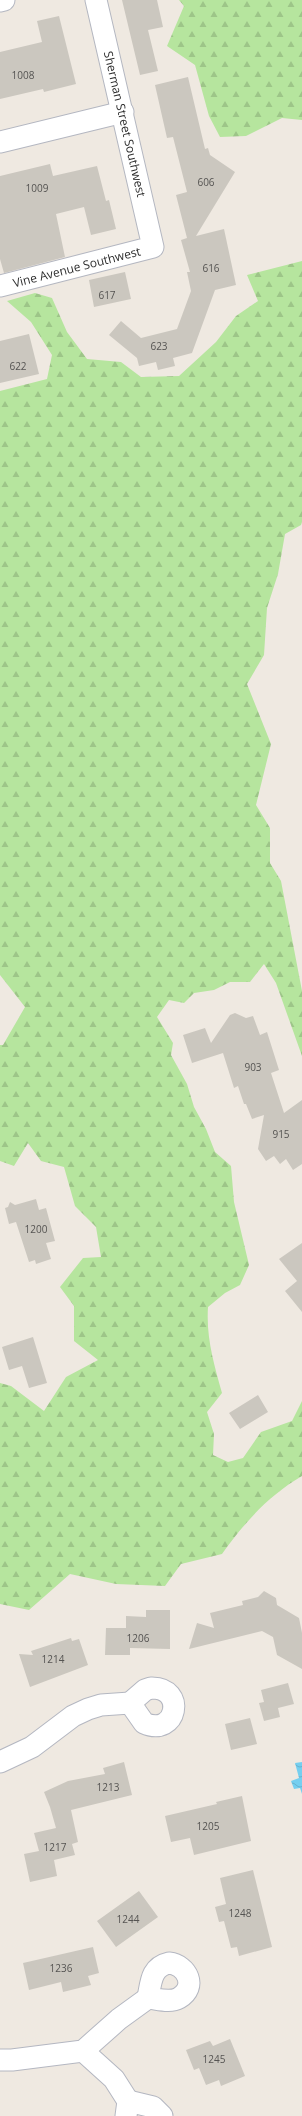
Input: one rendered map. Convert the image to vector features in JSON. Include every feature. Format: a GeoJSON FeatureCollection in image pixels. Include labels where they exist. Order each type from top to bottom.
{"type":"FeatureCollection","features":[{"type":"Feature","properties":{"kind":"street"},"geometry":{"type":"LineString","coordinates":[[0,1],[4,0]]}},
{"type":"Feature","properties":{"kind":"street","name":"Sherman Street Southwest"},"geometry":{"type":"LineString","coordinates":[[96,0],[153,247]]}},
{"type":"Feature","properties":{"kind":"street"},"geometry":{"type":"LineString","coordinates":[[0,142],[123,112]]}},
{"type":"Feature","properties":{"kind":"street","name":"Vine Avenue Southwest"},"geometry":{"type":"LineString","coordinates":[[0,286],[153,247]]}},
{"type":"Feature","properties":{"kind":"street"},"geometry":{"type":"LineString","coordinates":[[0,1762],[32,1747],[73,1716],[88,1709],[101,1705],[130,1703]]}},
{"type":"Feature","properties":{"kind":"street"},"geometry":{"type":"LineString","coordinates":[[0,2060],[12,2060],[83,2051],[119,2020],[148,1998]]}},
{"type":"Feature","properties":{"kind":"street"},"geometry":{"type":"LineString","coordinates":[[83,2051],[114,2079],[127,2108],[153,2107],[162,2116]]}},
{"type":"Feature","properties":{"kind":"green space"},"geometry":{"type":"Polygon","coordinates":[[[179,0],[302,0],[302,120],[282,118],[246,136],[220,137],[209,116],[195,65],[167,46],[184,6],[179,0]]]}},
{"type":"Feature","properties":{"kind":"green space"},"geometry":{"type":"Polygon","coordinates":[[[302,261],[302,522],[301,525],[285,534],[278,574],[267,608],[264,655],[247,684],[271,744],[256,805],[270,828],[270,863],[281,881],[302,991],[302,1056],[276,983],[264,964],[250,982],[230,982],[214,990],[194,993],[184,1003],[169,1000],[157,1017],[173,1043],[171,1055],[187,1084],[194,1107],[206,1129],[215,1152],[231,1166],[234,1202],[249,1265],[240,1285],[225,1293],[208,1307],[209,1340],[222,1393],[207,1412],[214,1434],[213,1455],[228,1462],[243,1458],[261,1432],[292,1421],[302,1401],[302,1476],[278,1492],[258,1510],[239,1531],[222,1554],[181,1564],[165,1586],[116,1584],[70,1574],[29,1610],[0,1604],[0,1383],[11,1386],[44,1411],[66,1377],[98,1360],[74,1341],[74,1306],[60,1287],[83,1258],[101,1257],[96,1227],[75,1206],[64,1167],[41,1161],[28,1143],[14,1166],[0,1161],[0,1045],[3,1045],[25,1007],[0,975],[0,391],[47,379],[52,355],[31,322],[7,301],[35,293],[52,298],[67,332],[87,359],[121,362],[141,377],[179,376],[216,342],[236,316],[258,301],[247,275],[302,261]]]}},
{"type":"Feature","properties":{"kind":"water"},"geometry":{"type":"Polygon","coordinates":[[[302,1762],[302,1794],[300,1788],[294,1789],[291,1781],[299,1778],[295,1763],[302,1762]]]}},
{"type":"Feature","properties":{"kind":"building"},"geometry":{"type":"Polygon","coordinates":[[[122,0],[157,0],[163,27],[148,30],[158,71],[140,75],[122,0]]]}},
{"type":"Feature","properties":{"kind":"building"},"geometry":{"type":"Polygon","coordinates":[[[59,16],[76,84],[44,92],[43,89],[0,99],[0,52],[42,42],[37,21],[59,16]]]}},
{"type":"Feature","properties":{"kind":"building"},"geometry":{"type":"Polygon","coordinates":[[[188,77],[205,149],[208,148],[210,155],[235,172],[196,236],[224,229],[236,285],[215,290],[192,353],[173,358],[175,366],[158,370],[156,362],[139,366],[137,358],[109,335],[121,321],[141,338],[177,329],[191,291],[187,272],[190,272],[181,240],[187,238],[176,195],[187,192],[173,137],[167,138],[155,85],[188,77]]]}},
{"type":"Feature","properties":{"kind":"building"},"geometry":{"type":"Polygon","coordinates":[[[50,164],[53,176],[97,166],[106,201],[109,200],[116,229],[91,235],[84,207],[56,214],[65,257],[4,273],[0,259],[0,176],[50,164]]]}},
{"type":"Feature","properties":{"kind":"building"},"geometry":{"type":"Polygon","coordinates":[[[125,272],[131,299],[94,307],[89,280],[125,272]]]}},
{"type":"Feature","properties":{"kind":"building"},"geometry":{"type":"Polygon","coordinates":[[[29,334],[39,374],[0,383],[0,341],[29,334]]]}},
{"type":"Feature","properties":{"kind":"building"},"geometry":{"type":"Polygon","coordinates":[[[235,1013],[246,1018],[253,1016],[260,1035],[267,1032],[279,1070],[271,1073],[284,1113],[302,1100],[302,1164],[293,1170],[286,1159],[280,1164],[274,1156],[266,1161],[258,1149],[264,1115],[252,1119],[246,1104],[244,1104],[238,1086],[234,1088],[223,1053],[192,1063],[183,1035],[205,1028],[211,1043],[230,1015],[235,1013]]]}},
{"type":"Feature","properties":{"kind":"building"},"geometry":{"type":"Polygon","coordinates":[[[36,1199],[39,1210],[46,1208],[55,1241],[46,1243],[51,1259],[36,1264],[35,1260],[29,1262],[16,1222],[9,1224],[5,1208],[8,1207],[10,1202],[15,1205],[36,1199]]]}},
{"type":"Feature","properties":{"kind":"building"},"geometry":{"type":"Polygon","coordinates":[[[302,1243],[302,1312],[285,1291],[297,1281],[279,1259],[302,1243]]]}},
{"type":"Feature","properties":{"kind":"building"},"geometry":{"type":"Polygon","coordinates":[[[33,1337],[47,1383],[29,1388],[22,1366],[9,1370],[2,1347],[33,1337]]]}},
{"type":"Feature","properties":{"kind":"building"},"geometry":{"type":"Polygon","coordinates":[[[258,1395],[268,1412],[240,1429],[229,1413],[258,1395]]]}},
{"type":"Feature","properties":{"kind":"building"},"geometry":{"type":"Polygon","coordinates":[[[264,1591],[276,1598],[277,1605],[299,1618],[302,1633],[302,1669],[277,1655],[273,1637],[262,1631],[189,1649],[197,1623],[214,1628],[210,1613],[243,1605],[242,1601],[258,1597],[264,1591]]]}},
{"type":"Feature","properties":{"kind":"building"},"geometry":{"type":"Polygon","coordinates":[[[146,1610],[170,1610],[170,1649],[130,1648],[130,1655],[105,1655],[106,1628],[126,1628],[126,1616],[146,1617],[146,1610]]]}},
{"type":"Feature","properties":{"kind":"building"},"geometry":{"type":"Polygon","coordinates":[[[71,1638],[72,1641],[79,1639],[88,1665],[30,1687],[19,1654],[33,1655],[31,1651],[71,1638]]]}},
{"type":"Feature","properties":{"kind":"building"},"geometry":{"type":"Polygon","coordinates":[[[288,1683],[294,1704],[278,1708],[280,1717],[264,1721],[259,1703],[264,1702],[261,1690],[288,1683]]]}},
{"type":"Feature","properties":{"kind":"building"},"geometry":{"type":"Polygon","coordinates":[[[250,1718],[257,1744],[231,1750],[225,1724],[250,1718]]]}},
{"type":"Feature","properties":{"kind":"building"},"geometry":{"type":"Polygon","coordinates":[[[124,1762],[132,1795],[71,1810],[78,1842],[72,1844],[75,1855],[54,1860],[57,1876],[30,1882],[24,1854],[39,1851],[34,1833],[56,1828],[44,1792],[68,1781],[105,1774],[103,1768],[124,1762]]]}},
{"type":"Feature","properties":{"kind":"building"},"geometry":{"type":"Polygon","coordinates":[[[242,1796],[251,1841],[194,1855],[190,1838],[171,1842],[165,1816],[217,1804],[216,1802],[242,1796]]]}},
{"type":"Feature","properties":{"kind":"building"},"geometry":{"type":"Polygon","coordinates":[[[253,1870],[272,1947],[239,1956],[237,1947],[231,1948],[224,1921],[219,1922],[215,1907],[226,1904],[220,1878],[253,1870]]]}},
{"type":"Feature","properties":{"kind":"building"},"geometry":{"type":"Polygon","coordinates":[[[139,1891],[158,1917],[116,1947],[97,1921],[139,1891]]]}},
{"type":"Feature","properties":{"kind":"building"},"geometry":{"type":"Polygon","coordinates":[[[93,1947],[99,1973],[88,1976],[91,1985],[63,1992],[61,1982],[29,1990],[23,1963],[93,1947]]]}},
{"type":"Feature","properties":{"kind":"building"},"geometry":{"type":"Polygon","coordinates":[[[230,2039],[245,2076],[221,2086],[219,2080],[206,2085],[199,2068],[194,2070],[186,2050],[210,2041],[213,2046],[230,2039]]]}}]}
